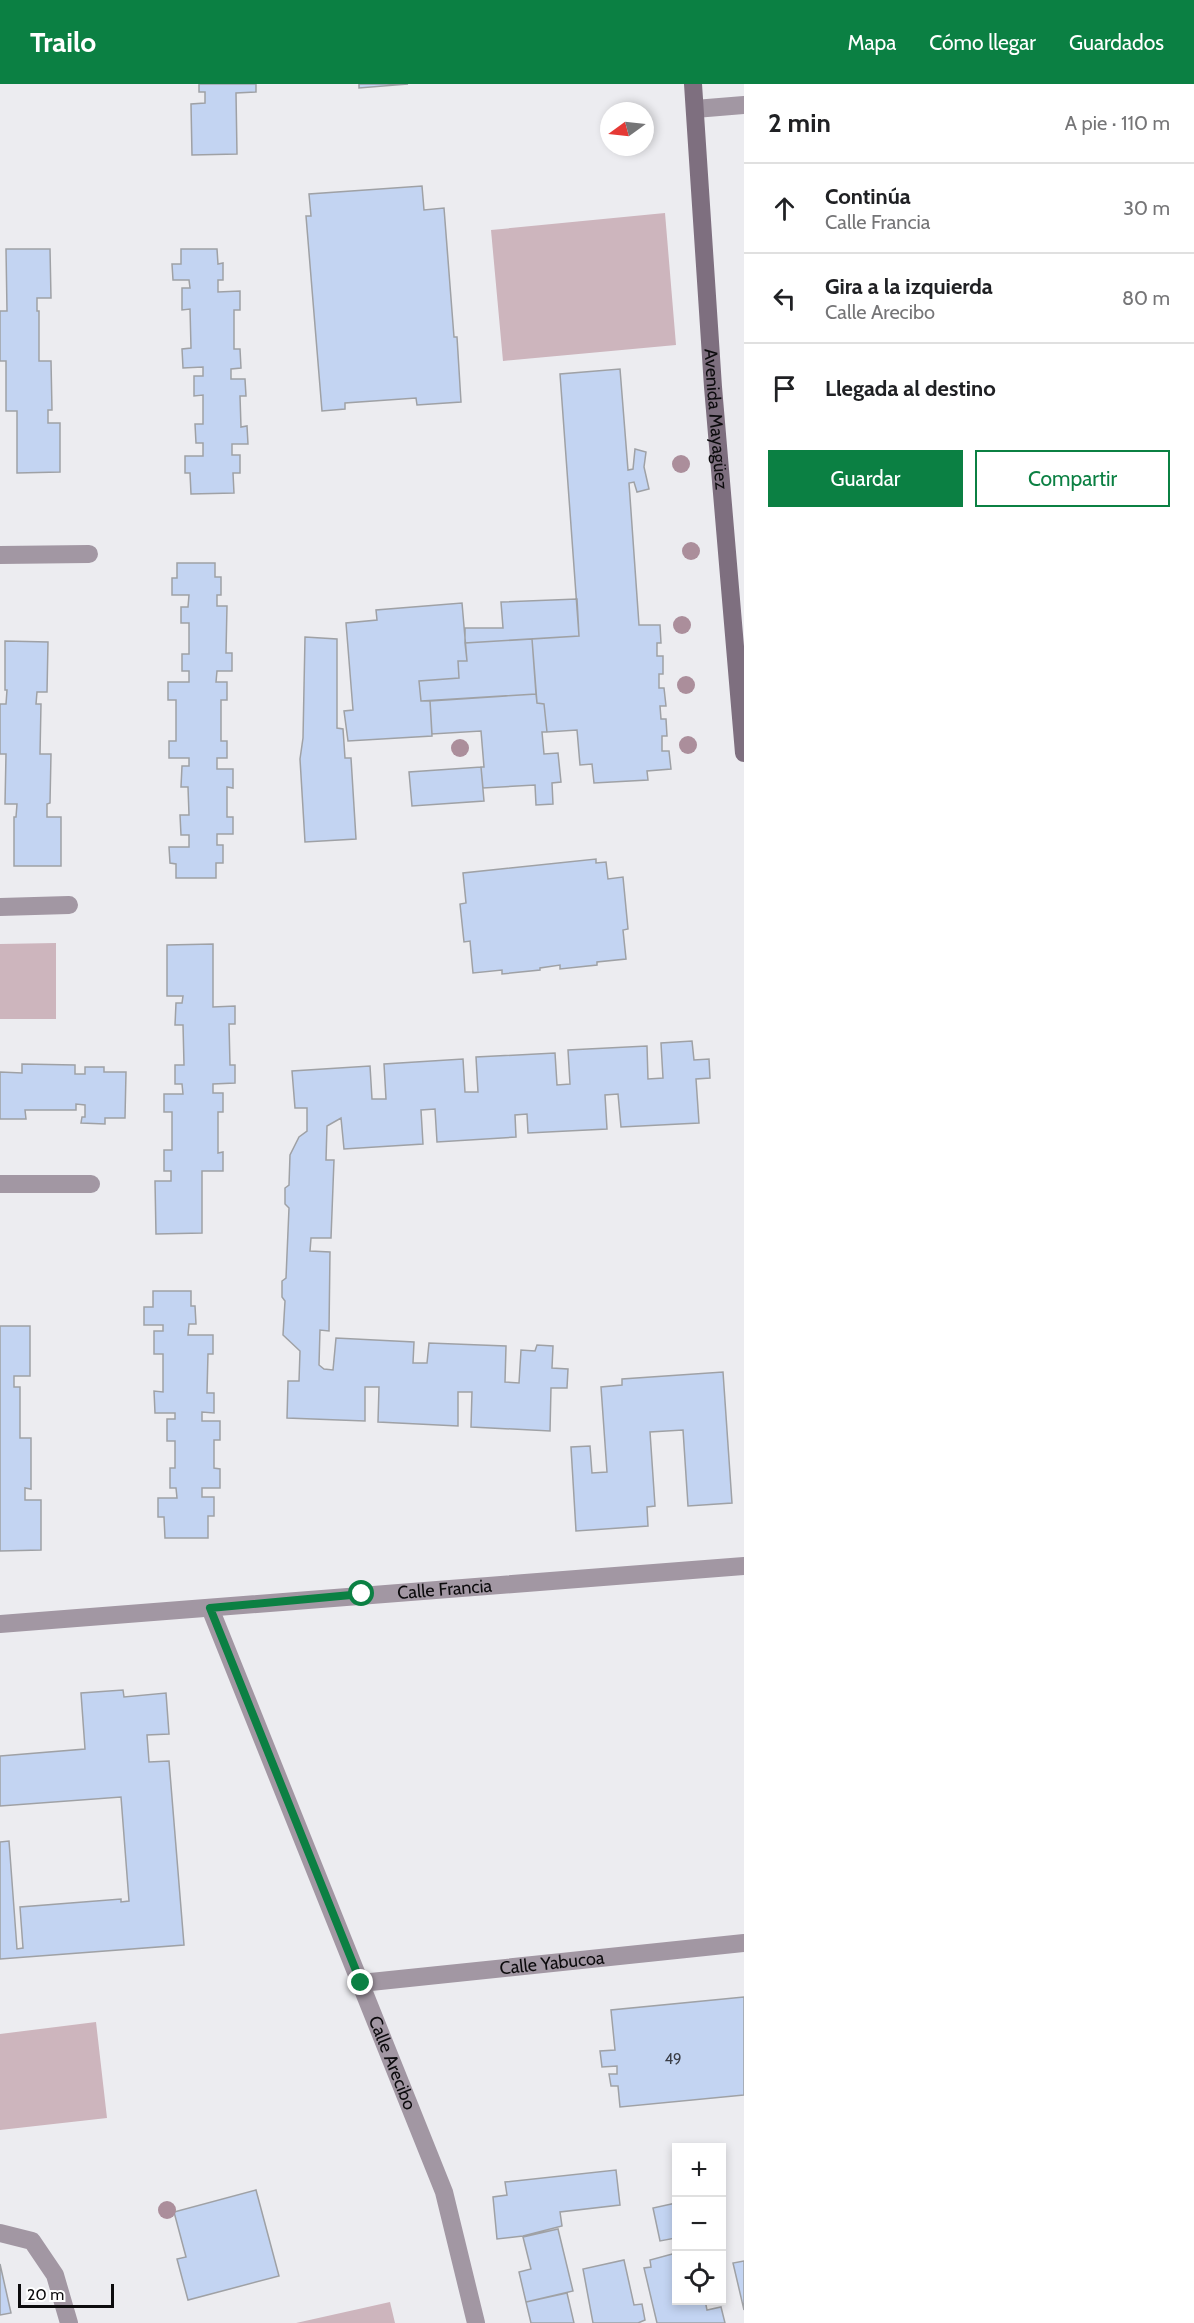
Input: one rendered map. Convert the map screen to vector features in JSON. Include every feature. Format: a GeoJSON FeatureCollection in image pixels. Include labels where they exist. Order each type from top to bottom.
{"type":"FeatureCollection","features":[{"type":"Feature","properties":{"kind":"street","name":"Avenida Mayagüez"},"geometry":{"type":"LineString","coordinates":[[693,84],[713,387],[744,753]]}},
{"type":"Feature","properties":{"kind":"street"},"geometry":{"type":"LineString","coordinates":[[695,109],[744,105]]}},
{"type":"Feature","properties":{"kind":"street"},"geometry":{"type":"LineString","coordinates":[[0,555],[89,554]]}},
{"type":"Feature","properties":{"kind":"street"},"geometry":{"type":"LineString","coordinates":[[0,907],[69,905]]}},
{"type":"Feature","properties":{"kind":"street"},"geometry":{"type":"LineString","coordinates":[[0,1184],[91,1184]]}},
{"type":"Feature","properties":{"kind":"street","name":"Calle Francia"},"geometry":{"type":"LineString","coordinates":[[0,1624],[744,1566]]}},
{"type":"Feature","properties":{"kind":"street","name":"Calle Arecibo"},"geometry":{"type":"LineString","coordinates":[[210,1608],[444,2192],[476,2323]]}},
{"type":"Feature","properties":{"kind":"street","name":"Calle Yabucoa"},"geometry":{"type":"LineString","coordinates":[[361,1983],[744,1943]]}},
{"type":"Feature","properties":{"kind":"street"},"geometry":{"type":"LineString","coordinates":[[1,2233],[32,2241],[55,2275],[69,2323]]}},
{"type":"Feature","properties":{"kind":"shaded area"},"geometry":{"type":"Polygon","coordinates":[[[665,213],[676,345],[503,361],[491,230],[665,213]]]}},
{"type":"Feature","properties":{"kind":"shaded area"},"geometry":{"type":"Polygon","coordinates":[[[56,943],[56,1019],[0,1019],[0,944],[56,943]]]}},
{"type":"Feature","properties":{"kind":"shaded area"},"geometry":{"type":"Polygon","coordinates":[[[96,2022],[107,2118],[0,2130],[0,2034],[96,2022]]]}},
{"type":"Feature","properties":{"kind":"shaded area"},"geometry":{"type":"Polygon","coordinates":[[[390,2302],[395,2323],[296,2323],[390,2302]]]}},
{"type":"Feature","properties":{"kind":"building"},"geometry":{"type":"Polygon","coordinates":[[[199,84],[256,84],[256,92],[236,93],[237,154],[192,155],[191,104],[205,103],[205,92],[199,92],[199,84]]]}},
{"type":"Feature","properties":{"kind":"building"},"geometry":{"type":"Polygon","coordinates":[[[359,84],[408,84],[359,88],[359,84]]]}},
{"type":"Feature","properties":{"kind":"building"},"geometry":{"type":"Polygon","coordinates":[[[422,186],[424,210],[444,208],[461,402],[417,405],[416,398],[345,403],[345,409],[322,411],[306,216],[311,216],[309,194],[422,186]]]}},
{"type":"Feature","properties":{"kind":"building"},"geometry":{"type":"Polygon","coordinates":[[[6,249],[50,249],[51,298],[37,298],[39,361],[51,361],[52,410],[48,410],[48,423],[60,423],[60,472],[17,473],[17,411],[6,411],[6,361],[0,361],[0,311],[7,311],[6,249]]]}},
{"type":"Feature","properties":{"kind":"building"},"geometry":{"type":"Polygon","coordinates":[[[181,249],[217,249],[218,264],[223,263],[223,280],[218,280],[218,292],[240,291],[240,310],[234,310],[234,349],[240,349],[241,368],[231,369],[231,379],[245,379],[246,396],[240,396],[241,427],[247,426],[248,444],[232,444],[232,455],[240,455],[240,473],[233,473],[234,493],[191,494],[190,473],[185,473],[185,456],[203,456],[203,443],[196,443],[195,424],[203,424],[203,395],[194,396],[194,376],[203,376],[203,367],[183,368],[182,349],[191,348],[190,309],[182,310],[182,288],[190,288],[189,280],[173,280],[172,264],[181,264],[181,249]]]}},
{"type":"Feature","properties":{"kind":"building"},"geometry":{"type":"Polygon","coordinates":[[[620,369],[628,470],[633,469],[635,449],[646,452],[644,467],[649,489],[637,492],[634,482],[629,483],[639,625],[660,625],[661,643],[657,643],[657,656],[663,656],[663,674],[659,674],[659,688],[664,688],[666,706],[660,706],[661,719],[666,719],[667,736],[662,736],[662,751],[669,751],[671,769],[647,771],[648,780],[594,783],[592,764],[580,765],[577,730],[547,732],[544,704],[537,703],[532,639],[579,636],[560,374],[620,369]]]}},
{"type":"Feature","properties":{"kind":"building"},"geometry":{"type":"Polygon","coordinates":[[[177,563],[215,563],[215,577],[221,577],[221,595],[217,595],[217,606],[227,606],[226,653],[232,653],[232,671],[217,671],[216,682],[227,682],[227,700],[221,700],[221,741],[227,741],[227,758],[217,758],[217,769],[233,769],[233,788],[227,787],[227,817],[233,817],[233,834],[217,834],[217,845],[223,845],[223,863],[216,863],[216,878],[176,878],[176,864],[170,863],[169,847],[189,847],[189,835],[181,835],[180,815],[189,815],[188,787],[181,787],[182,766],[189,766],[189,758],[169,758],[169,741],[176,741],[176,700],[168,700],[168,682],[189,682],[189,671],[182,671],[182,654],[189,654],[189,623],[181,623],[181,607],[188,607],[189,595],[172,595],[172,578],[177,578],[177,563]]]}},
{"type":"Feature","properties":{"kind":"building"},"geometry":{"type":"Polygon","coordinates":[[[577,599],[579,636],[465,643],[465,628],[503,628],[501,602],[577,599]]]}},
{"type":"Feature","properties":{"kind":"building"},"geometry":{"type":"Polygon","coordinates":[[[462,603],[467,661],[458,661],[459,678],[419,681],[421,701],[430,701],[432,736],[348,741],[344,711],[353,710],[346,623],[377,620],[376,610],[462,603]]]}},
{"type":"Feature","properties":{"kind":"building"},"geometry":{"type":"Polygon","coordinates":[[[305,637],[337,639],[337,728],[343,729],[345,758],[351,758],[356,839],[305,842],[300,759],[303,738],[305,637]]]}},
{"type":"Feature","properties":{"kind":"building"},"geometry":{"type":"Polygon","coordinates":[[[532,639],[536,694],[421,701],[419,681],[459,678],[458,661],[467,661],[465,643],[532,639]]]}},
{"type":"Feature","properties":{"kind":"building"},"geometry":{"type":"Polygon","coordinates":[[[5,641],[48,642],[47,692],[37,692],[36,704],[41,704],[40,754],[51,754],[50,803],[47,804],[47,817],[61,817],[61,866],[14,866],[14,817],[16,817],[17,804],[5,804],[6,754],[0,754],[0,704],[6,704],[7,690],[5,690],[5,641]]]}},
{"type":"Feature","properties":{"kind":"building"},"geometry":{"type":"Polygon","coordinates":[[[536,694],[537,703],[544,704],[547,732],[542,732],[544,754],[558,753],[561,782],[552,783],[553,804],[536,805],[535,785],[483,788],[481,731],[432,734],[430,701],[536,694]]]}},
{"type":"Feature","properties":{"kind":"building"},"geometry":{"type":"Polygon","coordinates":[[[481,767],[484,801],[412,806],[409,772],[481,767]]]}},
{"type":"Feature","properties":{"kind":"building"},"geometry":{"type":"Polygon","coordinates":[[[596,859],[596,863],[606,862],[608,879],[623,877],[628,929],[623,930],[626,959],[560,969],[560,965],[540,968],[540,970],[502,974],[502,970],[473,973],[470,941],[464,942],[460,904],[466,903],[463,873],[596,859]]]}},
{"type":"Feature","properties":{"kind":"building"},"geometry":{"type":"Polygon","coordinates":[[[213,944],[213,1007],[235,1006],[235,1024],[229,1024],[230,1065],[235,1065],[235,1083],[213,1084],[213,1093],[223,1093],[223,1112],[218,1112],[218,1153],[223,1152],[223,1171],[202,1171],[202,1233],[156,1234],[155,1181],[171,1181],[171,1171],[164,1171],[164,1150],[172,1150],[172,1112],[164,1112],[164,1094],[183,1094],[182,1084],[175,1084],[175,1065],[184,1065],[183,1025],[175,1025],[176,1003],[182,1003],[183,996],[167,996],[167,945],[213,944]]]}},
{"type":"Feature","properties":{"kind":"building"},"geometry":{"type":"Polygon","coordinates":[[[692,1041],[694,1060],[709,1059],[710,1078],[696,1079],[699,1123],[621,1127],[618,1094],[605,1095],[607,1129],[528,1133],[527,1114],[515,1115],[516,1137],[437,1142],[435,1109],[421,1110],[423,1144],[344,1149],[341,1118],[327,1126],[326,1160],[334,1160],[331,1238],[311,1238],[310,1251],[330,1252],[329,1331],[320,1330],[319,1365],[324,1369],[333,1370],[336,1338],[414,1342],[413,1363],[427,1363],[429,1343],[506,1346],[505,1382],[519,1383],[521,1350],[535,1351],[537,1345],[553,1346],[552,1368],[568,1369],[567,1388],[551,1388],[550,1431],[471,1427],[472,1392],[458,1392],[458,1426],[378,1422],[379,1387],[365,1387],[365,1421],[287,1418],[288,1381],[299,1381],[300,1351],[283,1335],[285,1301],[282,1297],[282,1281],[286,1278],[289,1208],[285,1204],[285,1188],[289,1185],[290,1155],[299,1137],[307,1131],[307,1108],[295,1108],[292,1071],[370,1066],[372,1099],[386,1099],[384,1064],[463,1059],[465,1092],[478,1092],[476,1057],[555,1053],[557,1085],[570,1084],[568,1050],[647,1046],[648,1079],[663,1078],[661,1043],[692,1041]]]}},
{"type":"Feature","properties":{"kind":"building"},"geometry":{"type":"Polygon","coordinates":[[[22,1064],[75,1065],[75,1074],[85,1074],[85,1067],[104,1067],[104,1072],[126,1072],[125,1118],[105,1118],[105,1124],[81,1123],[82,1117],[85,1117],[85,1105],[76,1104],[76,1110],[25,1110],[26,1119],[0,1119],[0,1072],[22,1073],[22,1064]]]}},
{"type":"Feature","properties":{"kind":"building"},"geometry":{"type":"Polygon","coordinates":[[[153,1291],[191,1291],[191,1306],[195,1306],[196,1324],[189,1324],[188,1335],[213,1335],[213,1354],[208,1354],[207,1393],[214,1393],[214,1413],[202,1412],[202,1421],[220,1421],[220,1440],[214,1440],[214,1468],[220,1469],[220,1488],[202,1488],[202,1497],[214,1497],[214,1516],[208,1516],[208,1538],[165,1538],[164,1517],[158,1517],[158,1498],[177,1498],[176,1488],[170,1488],[170,1468],[175,1468],[175,1441],[167,1441],[167,1419],[175,1419],[175,1413],[155,1413],[154,1391],[163,1392],[163,1354],[154,1354],[154,1331],[163,1331],[163,1325],[144,1325],[144,1307],[153,1307],[153,1291]]]}},
{"type":"Feature","properties":{"kind":"building"},"geometry":{"type":"Polygon","coordinates":[[[0,1326],[30,1326],[30,1376],[14,1376],[14,1387],[20,1387],[20,1438],[31,1438],[31,1489],[25,1488],[25,1500],[41,1500],[41,1550],[0,1551],[0,1326]]]}},
{"type":"Feature","properties":{"kind":"building"},"geometry":{"type":"Polygon","coordinates":[[[723,1372],[732,1503],[688,1506],[683,1430],[650,1432],[655,1506],[647,1507],[648,1526],[576,1531],[571,1447],[590,1446],[592,1473],[607,1472],[601,1387],[622,1385],[622,1379],[723,1372]]]}},
{"type":"Feature","properties":{"kind":"building"},"geometry":{"type":"Polygon","coordinates":[[[123,1690],[124,1697],[166,1693],[169,1734],[147,1735],[149,1762],[169,1761],[184,1945],[0,1959],[0,1842],[9,1841],[17,1949],[23,1948],[20,1907],[121,1899],[121,1902],[129,1901],[121,1797],[0,1806],[0,1756],[85,1749],[81,1693],[123,1690]]]}},
{"type":"Feature","properties":{"kind":"building"},"geometry":{"type":"Polygon","coordinates":[[[744,1997],[744,2095],[620,2107],[618,2086],[611,2086],[609,2074],[617,2074],[617,2066],[602,2067],[600,2051],[615,2050],[611,2010],[744,1997]]]}},
{"type":"Feature","properties":{"kind":"building"},"geometry":{"type":"Polygon","coordinates":[[[616,2170],[620,2205],[560,2212],[562,2226],[523,2236],[497,2239],[493,2197],[507,2195],[505,2182],[616,2170]]]}},
{"type":"Feature","properties":{"kind":"building"},"geometry":{"type":"Polygon","coordinates":[[[256,2190],[279,2276],[188,2300],[177,2259],[186,2257],[174,2212],[256,2190]]]}},
{"type":"Feature","properties":{"kind":"building"},"geometry":{"type":"Polygon","coordinates":[[[672,2204],[672,2239],[660,2241],[653,2208],[672,2204]]]}},
{"type":"Feature","properties":{"kind":"building"},"geometry":{"type":"Polygon","coordinates":[[[558,2229],[573,2291],[526,2302],[519,2272],[531,2269],[523,2237],[558,2229]]]}},
{"type":"Feature","properties":{"kind":"building"},"geometry":{"type":"Polygon","coordinates":[[[672,2254],[672,2305],[706,2305],[707,2310],[721,2307],[725,2323],[657,2323],[644,2268],[651,2267],[650,2260],[672,2254]]]}},
{"type":"Feature","properties":{"kind":"building"},"geometry":{"type":"Polygon","coordinates":[[[624,2260],[634,2305],[642,2304],[645,2320],[638,2323],[593,2323],[583,2269],[624,2260]]]}},
{"type":"Feature","properties":{"kind":"building"},"geometry":{"type":"Polygon","coordinates":[[[744,2261],[744,2310],[733,2263],[744,2261]]]}},
{"type":"Feature","properties":{"kind":"building"},"geometry":{"type":"Polygon","coordinates":[[[0,2264],[11,2313],[0,2315],[0,2264]]]}},
{"type":"Feature","properties":{"kind":"building"},"geometry":{"type":"Polygon","coordinates":[[[567,2293],[574,2323],[531,2323],[526,2302],[567,2293]]]}},
{"type":"Feature","properties":{"kind":"route"},"geometry":{"type":"LineString","coordinates":[[361,1983],[210,1608],[362,1594]]}}]}
